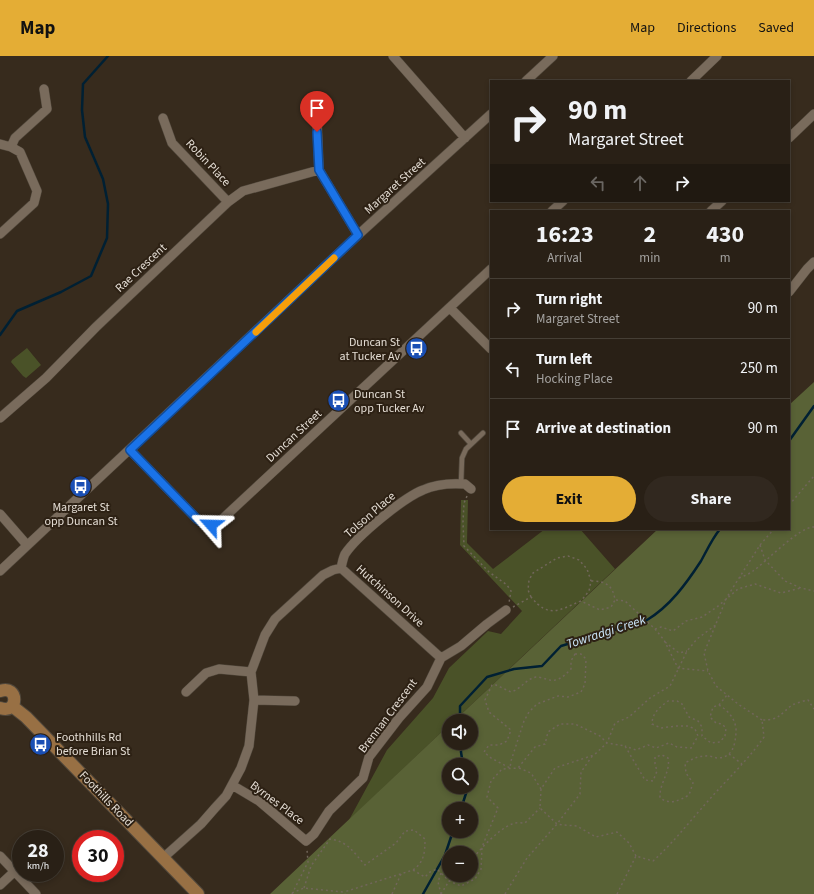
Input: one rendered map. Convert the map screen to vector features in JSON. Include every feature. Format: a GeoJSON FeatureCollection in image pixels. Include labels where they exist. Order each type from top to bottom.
{"type":"FeatureCollection","features":[{"type":"Feature","properties":{"kind":"main road"},"geometry":{"type":"LineString","coordinates":[[0,691],[7,690],[13,694],[14,701],[12,706],[6,709],[0,708]]}},
{"type":"Feature","properties":{"kind":"main road","name":"Foothills Road"},"geometry":{"type":"LineString","coordinates":[[12,706],[26,717],[198,894]]}},
{"type":"Feature","properties":{"kind":"street"},"geometry":{"type":"LineString","coordinates":[[393,56],[465,138]]}},
{"type":"Feature","properties":{"kind":"street"},"geometry":{"type":"LineString","coordinates":[[527,80],[553,56]]}},
{"type":"Feature","properties":{"kind":"street"},"geometry":{"type":"LineString","coordinates":[[691,80],[717,56]]}},
{"type":"Feature","properties":{"kind":"street"},"geometry":{"type":"LineString","coordinates":[[11,147],[15,138],[48,109],[44,90]]}},
{"type":"Feature","properties":{"kind":"street"},"geometry":{"type":"LineString","coordinates":[[790,137],[814,114]]}},
{"type":"Feature","properties":{"kind":"street","name":"Margaret Street"},"geometry":{"type":"LineString","coordinates":[[0,571],[358,235],[490,115]]}},
{"type":"Feature","properties":{"kind":"street","name":"Robin Place"},"geometry":{"type":"LineString","coordinates":[[163,118],[172,142],[228,202]]}},
{"type":"Feature","properties":{"kind":"street"},"geometry":{"type":"LineString","coordinates":[[317,120],[319,170],[358,235]]}},
{"type":"Feature","properties":{"kind":"street"},"geometry":{"type":"LineString","coordinates":[[0,144],[11,147],[20,152],[37,191],[34,203],[0,234]]}},
{"type":"Feature","properties":{"kind":"street","name":"Rae Crescent"},"geometry":{"type":"LineString","coordinates":[[0,418],[46,378],[96,327],[228,202],[243,191],[319,170]]}},
{"type":"Feature","properties":{"kind":"street"},"geometry":{"type":"LineString","coordinates":[[553,210],[562,202]]}},
{"type":"Feature","properties":{"kind":"street"},"geometry":{"type":"LineString","coordinates":[[712,210],[721,202]]}},
{"type":"Feature","properties":{"kind":"street"},"geometry":{"type":"LineString","coordinates":[[790,291],[814,262]]}},
{"type":"Feature","properties":{"kind":"street","name":"Duncan Street"},"geometry":{"type":"LineString","coordinates":[[130,450],[197,519],[204,524],[211,525],[218,523],[490,270]]}},
{"type":"Feature","properties":{"kind":"street"},"geometry":{"type":"LineString","coordinates":[[450,308],[490,347]]}},
{"type":"Feature","properties":{"kind":"street","name":"Tolson Place"},"geometry":{"type":"LineString","coordinates":[[341,568],[344,555],[360,538],[397,506],[423,490],[450,483],[461,484]]}},
{"type":"Feature","properties":{"kind":"street"},"geometry":{"type":"LineString","coordinates":[[461,484],[465,484],[471,489]]}},
{"type":"Feature","properties":{"kind":"street"},"geometry":{"type":"LineString","coordinates":[[0,514],[27,545]]}},
{"type":"Feature","properties":{"kind":"street","name":"Hutchinson Drive"},"geometry":{"type":"LineString","coordinates":[[163,858],[201,824],[226,796],[241,768],[249,746],[254,700],[252,672],[265,635],[275,619],[323,575],[332,570],[341,568],[441,658]]}},
{"type":"Feature","properties":{"kind":"street"},"geometry":{"type":"LineString","coordinates":[[441,658],[461,646],[506,610]]}},
{"type":"Feature","properties":{"kind":"street","name":"Brennan Crescent"},"geometry":{"type":"LineString","coordinates":[[306,841],[314,834],[329,811],[363,778],[369,757],[399,718],[427,687],[441,658]]}},
{"type":"Feature","properties":{"kind":"street"},"geometry":{"type":"LineString","coordinates":[[186,692],[206,673],[219,669],[252,672]]}},
{"type":"Feature","properties":{"kind":"street"},"geometry":{"type":"LineString","coordinates":[[254,700],[295,701]]}},
{"type":"Feature","properties":{"kind":"street","name":"Byrnes Place"},"geometry":{"type":"LineString","coordinates":[[232,785],[259,801],[306,841]]}},
{"type":"Feature","properties":{"kind":"street"},"geometry":{"type":"LineString","coordinates":[[0,856],[12,869]]}},
{"type":"Feature","properties":{"kind":"street"},"geometry":{"type":"LineString","coordinates":[[0,885],[12,873]]}},
{"type":"Feature","properties":{"kind":"street"},"geometry":{"type":"LineString","coordinates":[[25,882],[36,894]]}},
{"type":"Feature","properties":{"kind":"lane"},"geometry":{"type":"LineString","coordinates":[[461,433],[472,444]]}},
{"type":"Feature","properties":{"kind":"lane"},"geometry":{"type":"LineString","coordinates":[[461,484],[462,458],[466,449],[483,433]]}},
{"type":"Feature","properties":{"kind":"path"},"geometry":{"type":"LineString","coordinates":[[790,504],[814,476]]}},
{"type":"Feature","properties":{"kind":"path"},"geometry":{"type":"LineString","coordinates":[[471,489],[464,503],[462,522],[464,546],[489,572],[507,585],[511,591],[509,604],[506,610]]}},
{"type":"Feature","properties":{"kind":"path"},"geometry":{"type":"LineString","coordinates":[[738,579],[753,571],[765,560],[775,554],[793,537],[810,527],[814,527]]}},
{"type":"Feature","properties":{"kind":"path"},"geometry":{"type":"LineString","coordinates":[[773,530],[760,546],[727,598],[704,653],[708,671],[716,686],[738,704],[762,720],[772,720],[782,715],[793,705],[808,700],[814,709]]}},
{"type":"Feature","properties":{"kind":"path"},"geometry":{"type":"LineString","coordinates":[[760,546],[765,560],[785,581],[801,588],[814,591]]}},
{"type":"Feature","properties":{"kind":"path"},"geometry":{"type":"LineString","coordinates":[[568,556],[579,560],[587,569],[591,581],[589,591],[581,601],[560,610],[548,611],[538,606],[531,597],[528,590],[529,580],[533,573],[557,558],[568,556]]}},
{"type":"Feature","properties":{"kind":"path"},"geometry":{"type":"LineString","coordinates":[[581,601],[600,610],[611,607],[615,600],[614,592],[608,585],[599,581],[591,581]]}},
{"type":"Feature","properties":{"kind":"path"},"geometry":{"type":"LineString","coordinates":[[655,629],[661,627],[673,631],[686,621],[702,617],[717,607],[738,589],[755,584],[781,593],[801,588]]}},
{"type":"Feature","properties":{"kind":"path"},"geometry":{"type":"LineString","coordinates":[[506,610],[531,597]]}},
{"type":"Feature","properties":{"kind":"path"},"geometry":{"type":"LineString","coordinates":[[615,600],[625,600],[655,629],[664,640],[679,653],[687,651]]}},
{"type":"Feature","properties":{"kind":"path"},"geometry":{"type":"LineString","coordinates":[[505,894],[527,858],[557,824],[580,794],[581,772],[594,755],[607,743],[615,723],[628,717],[650,698],[670,686],[687,651],[697,639],[717,624]]}},
{"type":"Feature","properties":{"kind":"path"},"geometry":{"type":"LineString","coordinates":[[664,640],[678,668]]}},
{"type":"Feature","properties":{"kind":"path"},"geometry":{"type":"LineString","coordinates":[[575,654],[581,654],[586,659],[585,684],[580,692],[568,697],[558,696],[537,704],[529,712],[524,721],[510,768],[491,758],[484,752],[489,746],[499,745],[507,741],[511,730],[489,712],[485,700],[492,685],[496,685],[511,692],[518,689],[529,680],[538,677],[549,680],[562,679],[571,669],[571,661],[575,654]]}},
{"type":"Feature","properties":{"kind":"path"},"geometry":{"type":"LineString","coordinates":[[678,668],[708,671]]}},
{"type":"Feature","properties":{"kind":"path"},"geometry":{"type":"LineString","coordinates":[[518,768],[535,747],[545,744],[548,732],[560,724],[575,724],[600,736],[607,743],[625,746],[636,750],[648,745],[656,748],[669,743],[677,747],[691,748],[698,736],[695,729],[688,726],[661,728],[652,724],[652,719],[658,709],[668,701],[677,701],[682,704],[689,716],[698,721],[702,728],[702,736],[710,743],[720,742],[725,736],[726,728],[722,724],[716,723],[710,718],[714,707],[719,705],[726,695]]}},
{"type":"Feature","properties":{"kind":"path"},"geometry":{"type":"LineString","coordinates":[[625,746],[645,780],[653,781],[657,771],[655,764],[656,757],[662,755],[668,758],[669,766],[660,790],[660,798],[666,802],[677,802],[689,795],[693,784],[686,773],[685,763],[693,758],[708,755],[718,758],[729,754],[735,747],[736,728],[732,717],[726,709],[719,705]]}},
{"type":"Feature","properties":{"kind":"path"},"geometry":{"type":"LineString","coordinates":[[540,808],[557,824],[563,826],[577,826],[596,837],[617,832],[629,843],[636,856],[653,862],[669,847],[701,808],[752,754],[764,737],[762,720]]}},
{"type":"Feature","properties":{"kind":"path"},"geometry":{"type":"LineString","coordinates":[[729,754],[742,764]]}},
{"type":"Feature","properties":{"kind":"path"},"geometry":{"type":"LineString","coordinates":[[478,853],[500,832],[513,824],[525,823],[540,808],[541,789],[556,768],[594,755]]}},
{"type":"Feature","properties":{"kind":"path"},"geometry":{"type":"LineString","coordinates":[[478,874],[481,869],[482,848],[498,808],[487,797],[492,781],[502,769],[518,768],[530,774],[541,789]]}},
{"type":"Feature","properties":{"kind":"path"},"geometry":{"type":"LineString","coordinates":[[292,894],[304,888],[344,893],[413,870],[420,865],[424,855],[425,839],[414,830],[405,831],[396,843],[365,865],[350,847],[339,840],[330,839],[310,866],[304,888]]}},
{"type":"Feature","properties":{"kind":"path"},"geometry":{"type":"LineString","coordinates":[[306,841],[308,862],[310,866]]}},
{"type":"Feature","properties":{"kind":"path"},"geometry":{"type":"LineString","coordinates":[[617,894],[636,856]]}},
{"type":"Feature","properties":{"kind":"path"},"geometry":{"type":"LineString","coordinates":[[292,894],[308,862]]}},
{"type":"Feature","properties":{"kind":"path"},"geometry":{"type":"LineString","coordinates":[[413,870],[425,877],[430,872],[437,869],[441,873],[438,882],[441,894]]}},
{"type":"Feature","properties":{"kind":"path"},"geometry":{"type":"LineString","coordinates":[[392,894],[402,874]]}},
{"type":"Feature","properties":{"kind":"path"},"geometry":{"type":"LineString","coordinates":[[441,894],[448,882]]}},
{"type":"Feature","properties":{"kind":"path"},"geometry":{"type":"LineString","coordinates":[[451,882],[461,886],[469,882]]}},
{"type":"Feature","properties":{"kind":"green space"},"geometry":{"type":"Polygon","coordinates":[[[27,348],[41,365],[26,378],[11,362],[27,348]]]}},
{"type":"Feature","properties":{"kind":"green space"},"geometry":{"type":"Polygon","coordinates":[[[814,382],[814,894],[270,894],[442,732],[442,750],[478,750],[478,714],[461,714],[657,530],[790,530],[790,404],[814,382]]]}},
{"type":"Feature","properties":{"kind":"green space"},"geometry":{"type":"Polygon","coordinates":[[[461,500],[468,500],[467,543],[493,569],[544,530],[581,530],[615,569],[461,714],[442,714],[442,732],[349,820],[387,750],[433,698],[449,668],[488,631],[501,634],[522,611],[460,545],[461,500]]]}},
{"type":"Feature","properties":{"kind":"waterway"},"geometry":{"type":"LineString","coordinates":[[0,335],[17,311],[61,292],[91,276],[107,238],[108,204],[103,179],[85,137],[82,110],[83,84],[108,56]]}},
{"type":"Feature","properties":{"kind":"waterway","name":"Towradgi Creek"},"geometry":{"type":"LineString","coordinates":[[790,440],[814,406]]}},
{"type":"Feature","properties":{"kind":"waterway","name":"Towradgi Creek"},"geometry":{"type":"LineString","coordinates":[[460,714],[460,706],[487,677],[514,669],[542,666],[561,646],[647,620],[663,608],[683,586],[701,561],[719,530]]}},
{"type":"Feature","properties":{"kind":"waterway","name":"Towradgi Creek"},"geometry":{"type":"LineString","coordinates":[[461,750],[462,758]]}},
{"type":"Feature","properties":{"kind":"waterway","name":"Towradgi Creek"},"geometry":{"type":"LineString","coordinates":[[463,802],[466,794]]}},
{"type":"Feature","properties":{"kind":"waterway","name":"Towradgi Creek"},"geometry":{"type":"LineString","coordinates":[[423,894],[445,855],[451,838]]}},
{"type":"Feature","properties":{"kind":"slow traffic"},"geometry":{"type":"LineString","coordinates":[[256,332],[334,258]]}},
{"type":"Feature","properties":{"kind":"place","name":"Duncan St at Tucker Av"},"geometry":{"type":"Point","coordinates":[416,349]}},
{"type":"Feature","properties":{"kind":"place","name":"Duncan St opp Tucker Av"},"geometry":{"type":"Point","coordinates":[338,401]}},
{"type":"Feature","properties":{"kind":"place","name":"Margaret St opp Duncan St"},"geometry":{"type":"Point","coordinates":[81,486]}},
{"type":"Feature","properties":{"kind":"place","name":"Foothhills Rd before Brian St"},"geometry":{"type":"Point","coordinates":[41,744]}},
{"type":"Feature","properties":{"kind":"route"},"geometry":{"type":"LineString","coordinates":[[211,525],[204,524],[197,519],[130,450],[358,235],[319,170],[317,132]]}}]}
